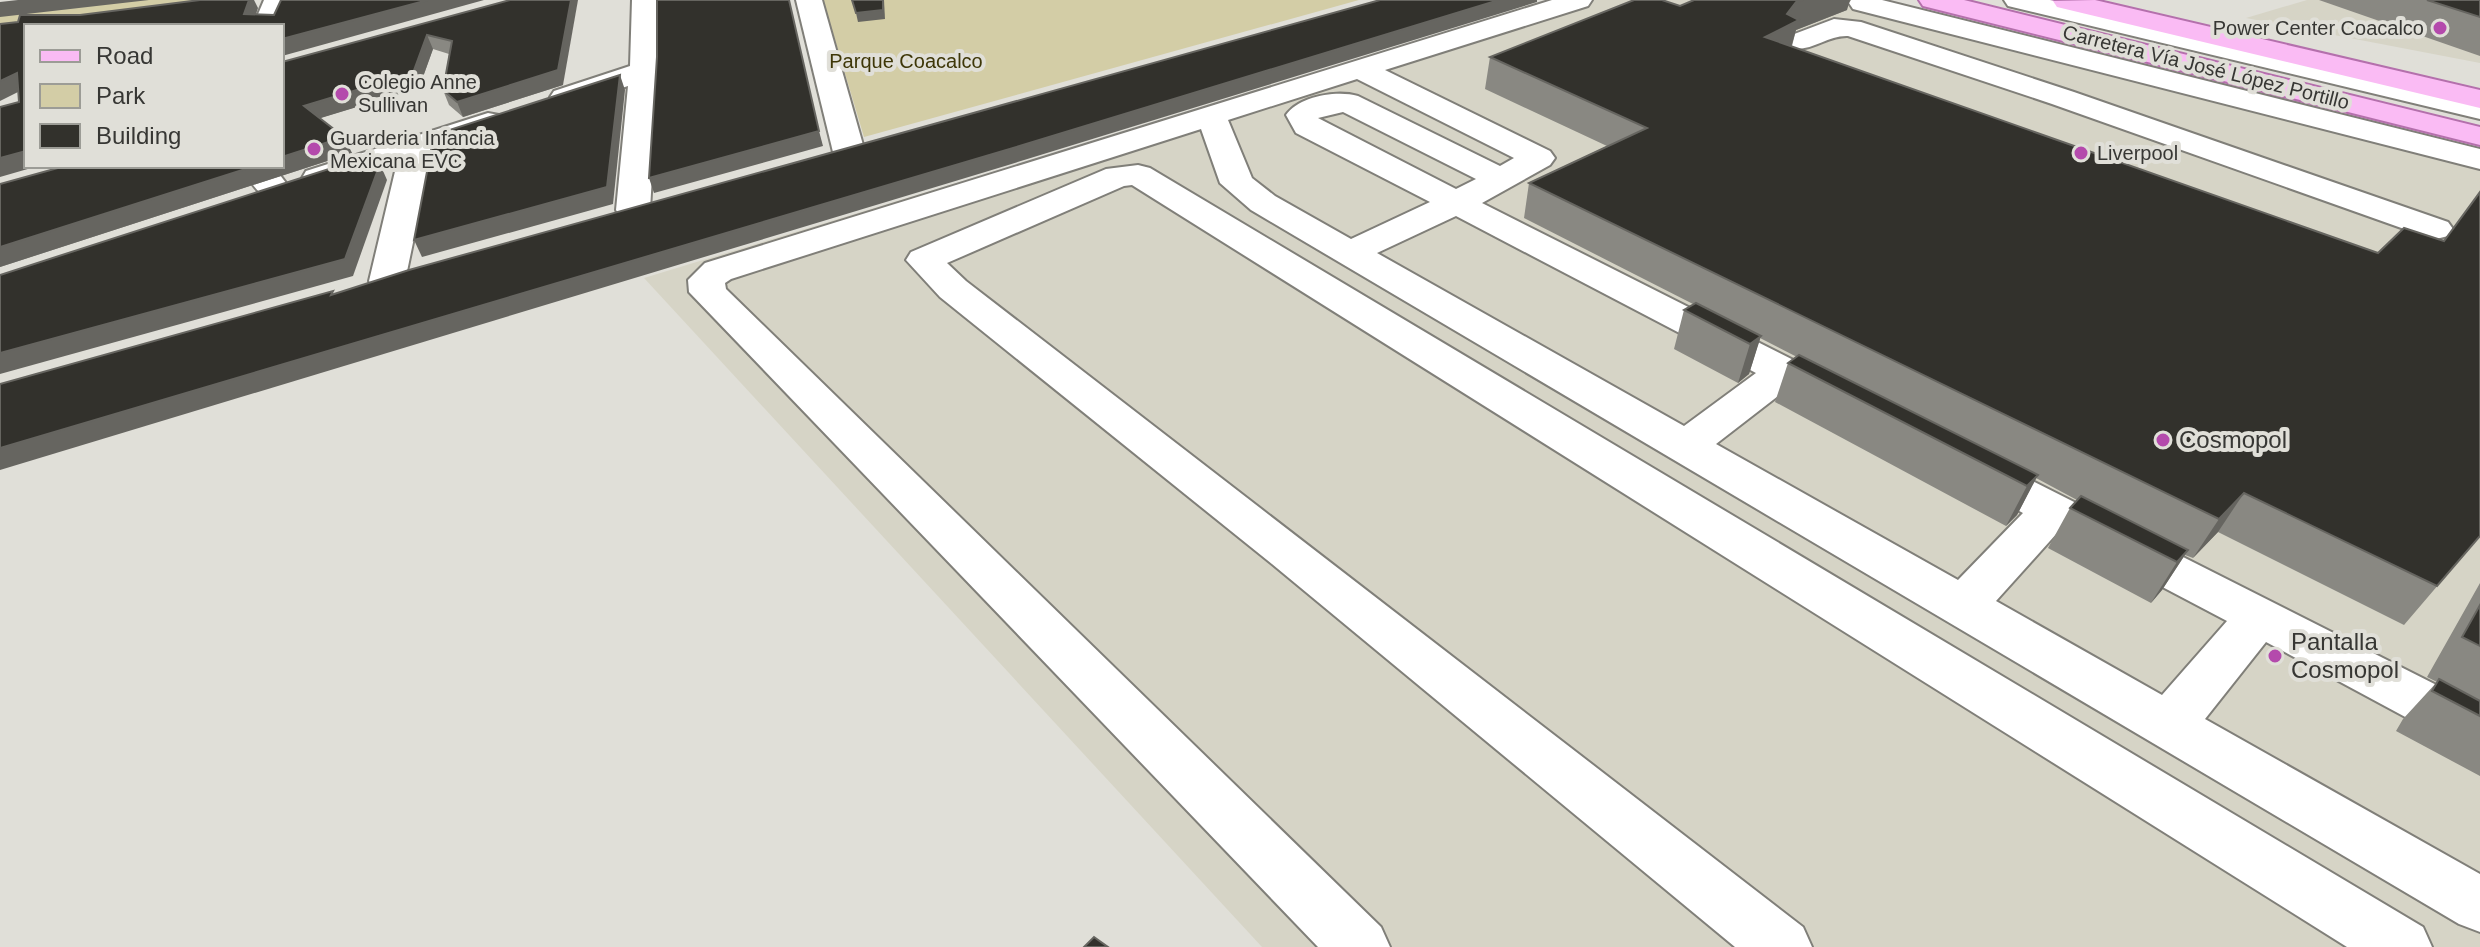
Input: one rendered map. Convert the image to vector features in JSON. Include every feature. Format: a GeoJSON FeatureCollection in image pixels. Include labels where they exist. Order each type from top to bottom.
{"type":"FeatureCollection","features":[{"type":"Feature","properties":{"kind":"main road","name":"Carretera Vía José López Portillo"},"geometry":{"type":"LineString","coordinates":[[1932,0],[2480,136]]}},
{"type":"Feature","properties":{"kind":"main road","name":"Carretera Vía José López Portillo"},"geometry":{"type":"LineString","coordinates":[[2060,0],[2480,99]]}},
{"type":"Feature","properties":{"kind":"street"},"geometry":{"type":"LineString","coordinates":[[268,24],[277,0]]}},
{"type":"Feature","properties":{"kind":"street"},"geometry":{"type":"LineString","coordinates":[[633,211],[644,71],[645,0]]}},
{"type":"Feature","properties":{"kind":"street"},"geometry":{"type":"LineString","coordinates":[[809,0],[849,152]]}},
{"type":"Feature","properties":{"kind":"street"},"geometry":{"type":"LineString","coordinates":[[1359,947],[708,292],[706,280],[718,271],[1579,0]]}},
{"type":"Feature","properties":{"kind":"street"},"geometry":{"type":"LineString","coordinates":[[1851,0],[2480,159]]}},
{"type":"Feature","properties":{"kind":"street"},"geometry":{"type":"LineString","coordinates":[[1959,0],[2480,127]]}},
{"type":"Feature","properties":{"kind":"street"},"geometry":{"type":"LineString","coordinates":[[2017,0],[2480,110]]}},
{"type":"Feature","properties":{"kind":"street"},"geometry":{"type":"LineString","coordinates":[[2137,0],[2480,81]]}},
{"type":"Feature","properties":{"kind":"street"},"geometry":{"type":"LineString","coordinates":[[1799,42],[1834,27],[1851,28],[2063,98],[2436,229]]}},
{"type":"Feature","properties":{"kind":"street"},"geometry":{"type":"LineString","coordinates":[[1987,35],[2109,83],[2480,185]]}},
{"type":"Feature","properties":{"kind":"street"},"geometry":{"type":"LineString","coordinates":[[1350,253],[1458,202],[1539,158],[1359,69]]}},
{"type":"Feature","properties":{"kind":"street"},"geometry":{"type":"LineString","coordinates":[[259,186],[417,145],[644,71]]}},
{"type":"Feature","properties":{"kind":"street"},"geometry":{"type":"LineString","coordinates":[[1501,179],[1347,102],[1312,108],[1301,115],[1307,126],[1870,415]]}},
{"type":"Feature","properties":{"kind":"street"},"geometry":{"type":"LineString","coordinates":[[1211,116],[1237,183],[1304,227],[1587,393],[2480,905]]}},
{"type":"Feature","properties":{"kind":"street"},"geometry":{"type":"LineString","coordinates":[[2374,132],[2480,177]]}},
{"type":"Feature","properties":{"kind":"street"},"geometry":{"type":"LineString","coordinates":[[388,281],[417,145]]}},
{"type":"Feature","properties":{"kind":"street"},"geometry":{"type":"LineString","coordinates":[[1781,947],[1289,552],[953,289],[924,260],[1128,173],[1138,175],[2401,947]]}},
{"type":"Feature","properties":{"kind":"street"},"geometry":{"type":"LineString","coordinates":[[1263,253],[1304,227]]}},
{"type":"Feature","properties":{"kind":"street"},"geometry":{"type":"LineString","coordinates":[[1684,447],[1785,371]]}},
{"type":"Feature","properties":{"kind":"street"},"geometry":{"type":"LineString","coordinates":[[1542,424],[1587,393]]}},
{"type":"Feature","properties":{"kind":"street"},"geometry":{"type":"LineString","coordinates":[[1940,451],[2053,509],[2248,630],[2480,732]]}},
{"type":"Feature","properties":{"kind":"street"},"geometry":{"type":"LineString","coordinates":[[1961,608],[2053,509]]}},
{"type":"Feature","properties":{"kind":"street"},"geometry":{"type":"LineString","coordinates":[[2167,727],[2248,630]]}},
{"type":"Feature","properties":{"kind":"shaded area"},"geometry":{"type":"Polygon","coordinates":[[[1558,0],[1877,0],[2480,151],[2480,947],[1262,947],[644,278],[1558,0]]]}},
{"type":"Feature","properties":{"kind":"shaded area"},"geometry":{"type":"Polygon","coordinates":[[[2307,0],[2480,0],[2480,63],[2246,18],[2307,0]]]}},
{"type":"Feature","properties":{"kind":"green space"},"geometry":{"type":"Polygon","coordinates":[[[36,0],[225,0],[0,25],[0,6],[36,0]]]}},
{"type":"Feature","properties":{"kind":"green space","name":"Parque Coacalco"},"geometry":{"type":"Polygon","coordinates":[[[823,0],[1359,0],[864,137],[823,0]]]}},
{"type":"Feature","properties":{"kind":"building"},"geometry":{"type":"Polygon","coordinates":[[[200,0],[249,0],[244,14],[274,15],[281,0],[428,0],[284,38],[284,24],[24,24],[24,152],[0,158],[0,107],[19,102],[17,73],[0,81],[0,24],[18,22],[20,15],[80,15],[200,0]]]}},
{"type":"Feature","properties":{"kind":"building"},"geometry":{"type":"Polygon","coordinates":[[[510,0],[571,0],[558,70],[457,102],[443,90],[452,41],[427,35],[413,73],[304,106],[344,137],[284,156],[284,61],[510,0]]]}},
{"type":"Feature","properties":{"kind":"building"},"geometry":{"type":"Polygon","coordinates":[[[657,0],[789,0],[819,131],[649,178],[657,57],[657,0]]]}},
{"type":"Feature","properties":{"kind":"building"},"geometry":{"type":"Polygon","coordinates":[[[852,0],[883,0],[883,10],[856,13],[852,0]]]}},
{"type":"Feature","properties":{"kind":"building"},"geometry":{"type":"Polygon","coordinates":[[[1380,0],[1499,0],[1003,151],[0,448],[0,384],[333,291],[331,295],[409,270],[1380,0]]]}},
{"type":"Feature","properties":{"kind":"building","name":"Cosmopol"},"geometry":{"type":"Polygon","coordinates":[[[1634,0],[1662,0],[1680,6],[1694,0],[1803,0],[1796,2],[1787,14],[1799,20],[1765,37],[2378,253],[2404,228],[2444,241],[2480,192],[2480,536],[2437,586],[2244,493],[2219,519],[1529,183],[1647,128],[1490,57],[1634,0]]]}},
{"type":"Feature","properties":{"kind":"building"},"geometry":{"type":"Polygon","coordinates":[[[2427,0],[2480,0],[2480,17],[2427,0]]]}},
{"type":"Feature","properties":{"kind":"building"},"geometry":{"type":"Polygon","coordinates":[[[620,75],[607,187],[414,240],[434,135],[620,75]]]}},
{"type":"Feature","properties":{"kind":"building"},"geometry":{"type":"Polygon","coordinates":[[[369,156],[380,164],[345,259],[0,353],[0,275],[369,156]]]}},
{"type":"Feature","properties":{"kind":"building"},"geometry":{"type":"Polygon","coordinates":[[[58,168],[249,168],[0,247],[0,184],[58,168]]]}},
{"type":"Feature","properties":{"kind":"building"},"geometry":{"type":"Polygon","coordinates":[[[1696,303],[1761,336],[1750,344],[1684,310],[1696,303]]]}},
{"type":"Feature","properties":{"kind":"building"},"geometry":{"type":"Polygon","coordinates":[[[1799,355],[2038,475],[2027,486],[1788,363],[1799,355]]]}},
{"type":"Feature","properties":{"kind":"building"},"geometry":{"type":"Polygon","coordinates":[[[2081,496],[2188,550],[2177,562],[2070,508],[2081,496]]]}},
{"type":"Feature","properties":{"kind":"building"},"geometry":{"type":"Polygon","coordinates":[[[2480,605],[2480,646],[2462,637],[2480,605]]]}},
{"type":"Feature","properties":{"kind":"building"},"geometry":{"type":"Polygon","coordinates":[[[2439,679],[2480,701],[2480,716],[2432,691],[2439,679]]]}},
{"type":"Feature","properties":{"kind":"building"},"geometry":{"type":"Polygon","coordinates":[[[1094,937],[1108,947],[1084,947],[1094,937]]]}},
{"type":"Feature","properties":{"kind":"place","name":"Power Center Coacalco"},"geometry":{"type":"Point","coordinates":[2440,28]}},
{"type":"Feature","properties":{"kind":"place","name":"Colegio Anne Sullivan"},"geometry":{"type":"Point","coordinates":[342,94]}},
{"type":"Feature","properties":{"kind":"place","name":"Guarderia Infancia Mexicana EVC"},"geometry":{"type":"Point","coordinates":[314,149]}},
{"type":"Feature","properties":{"kind":"place","name":"Liverpool"},"geometry":{"type":"Point","coordinates":[2081,153]}},
{"type":"Feature","properties":{"kind":"place","name":"Cosmopol"},"geometry":{"type":"Point","coordinates":[2163,440]}},
{"type":"Feature","properties":{"kind":"place","name":"Pantalla Cosmopol"},"geometry":{"type":"Point","coordinates":[2275,656]}}]}
